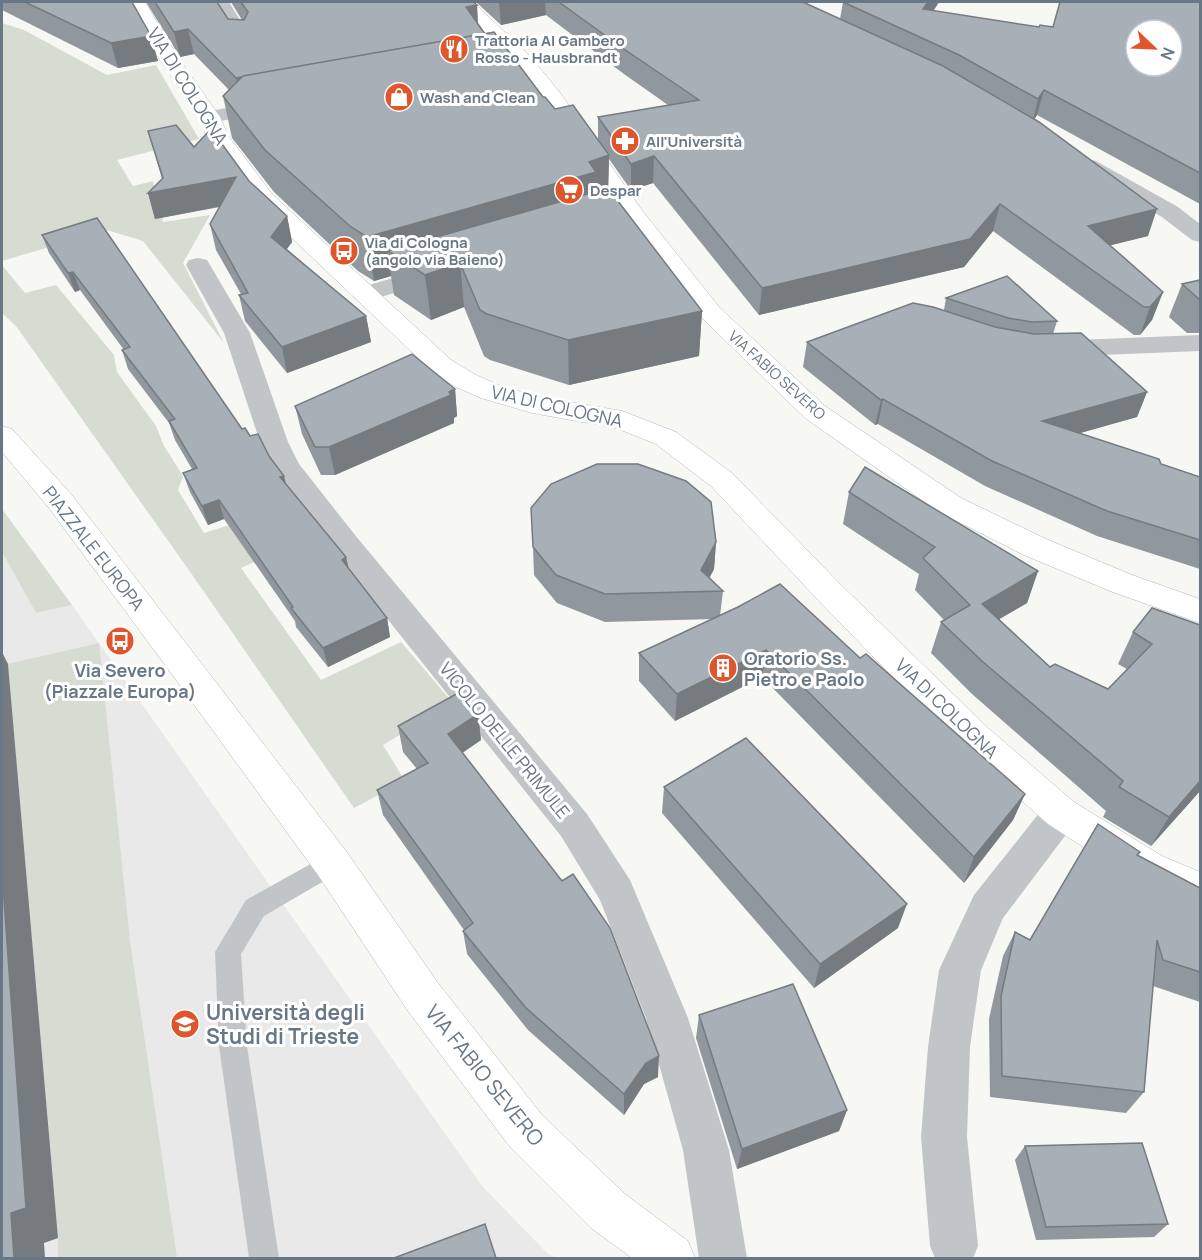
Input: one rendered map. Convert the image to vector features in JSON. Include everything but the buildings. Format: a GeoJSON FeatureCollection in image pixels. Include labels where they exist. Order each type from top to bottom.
{"type":"FeatureCollection","features":[{"type":"Feature","properties":{"kind":"main road","name":"VIA DI COLOGNA"},"geometry":{"type":"LineString","coordinates":[[136,2],[170,60],[210,117],[217,135],[264,199],[442,366],[490,392],[532,404],[622,420],[666,438],[722,480],[829,592],[975,738],[1061,813],[1148,868],[1200,890]]}},
{"type":"Feature","properties":{"kind":"main road","name":"VIA FABIO SEVERO"},"geometry":{"type":"LineString","coordinates":[[463,2],[512,62],[554,98],[622,217],[711,313],[815,412],[950,505],[1035,547],[1121,583],[1200,611]]}},
{"type":"Feature","properties":{"kind":"main road","name":"PIAZZALE EUROPA"},"geometry":{"type":"LineString","coordinates":[[2,435],[60,501],[183,664]]}},
{"type":"Feature","properties":{"kind":"main road","name":"VIA FABIO SEVERO"},"geometry":{"type":"LineString","coordinates":[[183,664],[332,863],[423,997],[526,1131],[608,1211],[671,1258]]}},
{"type":"Feature","properties":{"kind":"street"},"geometry":{"type":"LineString","coordinates":[[220,2],[242,38]]}},
{"type":"Feature","properties":{"kind":"street"},"geometry":{"type":"LineString","coordinates":[[210,117],[292,102]]}},
{"type":"Feature","properties":{"kind":"street"},"geometry":{"type":"LineString","coordinates":[[1067,155],[1170,212],[1200,235]]}},
{"type":"Feature","properties":{"kind":"street","name":"VICOLO DELLE PRIMULE"},"geometry":{"type":"LineString","coordinates":[[198,265],[237,333],[274,442],[286,467],[344,543],[574,825],[616,891],[667,1018],[703,1139],[723,1258]]}},
{"type":"Feature","properties":{"kind":"street"},"geometry":{"type":"LineString","coordinates":[[364,294],[457,267]]}},
{"type":"Feature","properties":{"kind":"street"},"geometry":{"type":"LineString","coordinates":[[1027,349],[1200,343]]}},
{"type":"Feature","properties":{"kind":"street"},"geometry":{"type":"LineString","coordinates":[[954,1246],[944,1137],[949,1047],[960,970],[988,907],[1061,813]]}},
{"type":"Feature","properties":{"kind":"lane"},"geometry":{"type":"LineString","coordinates":[[264,1258],[232,1046],[228,952],[255,908],[332,863]]}},
{"type":"Feature","properties":{"kind":"shaded area"},"geometry":{"type":"Polygon","coordinates":[[[2,23],[24,30],[107,75],[156,65],[199,139],[117,160],[133,186],[153,181],[163,222],[210,215],[183,263],[224,343],[143,241],[107,230],[2,261],[2,23]]]}},
{"type":"Feature","properties":{"kind":"shaded area"},"geometry":{"type":"Polygon","coordinates":[[[2,265],[25,293],[56,285],[114,355],[117,372],[156,426],[164,446],[183,476],[178,490],[204,533],[293,505],[313,534],[241,568],[321,680],[401,642],[453,703],[383,745],[405,781],[354,808],[16,326],[2,313],[2,265]]]}},
{"type":"Feature","properties":{"kind":"shaded area"},"geometry":{"type":"Polygon","coordinates":[[[2,509],[72,605],[36,613],[2,552],[2,509]]]}},
{"type":"Feature","properties":{"kind":"shaded area","name":"Università degli Studi di Trieste"},"geometry":{"type":"Polygon","coordinates":[[[2,552],[36,613],[72,605],[482,1186],[547,1253],[556,1258],[2,1258],[2,552]]]}},
{"type":"Feature","properties":{"kind":"shaded area"},"geometry":{"type":"Polygon","coordinates":[[[99,643],[130,941],[177,1258],[58,1258],[8,664],[99,643]]]}},
{"type":"Feature","properties":{"kind":"place","name":"Trattoria Al Gambero Rosso - Hausbrandt"},"geometry":{"type":"Point","coordinates":[454,49]}},
{"type":"Feature","properties":{"kind":"place","name":"Wash and Clean"},"geometry":{"type":"Point","coordinates":[399,97]}},
{"type":"Feature","properties":{"kind":"place","name":"All'Università"},"geometry":{"type":"Point","coordinates":[625,141]}},
{"type":"Feature","properties":{"kind":"place","name":"Despar"},"geometry":{"type":"Point","coordinates":[569,190]}},
{"type":"Feature","properties":{"kind":"place","name":"Via di Cologna (angolo via Baieno)"},"geometry":{"type":"Point","coordinates":[344,251]}},
{"type":"Feature","properties":{"kind":"place","name":"Via Severo (Piazzale Europa)"},"geometry":{"type":"Point","coordinates":[120,641]}},
{"type":"Feature","properties":{"kind":"place","name":"Oratorio Ss. Pietro e Paolo"},"geometry":{"type":"Point","coordinates":[723,668]}},
{"type":"Feature","properties":{"kind":"place","name":"Università degli Studi di Trieste"},"geometry":{"type":"Point","coordinates":[185,1024]}}]}
